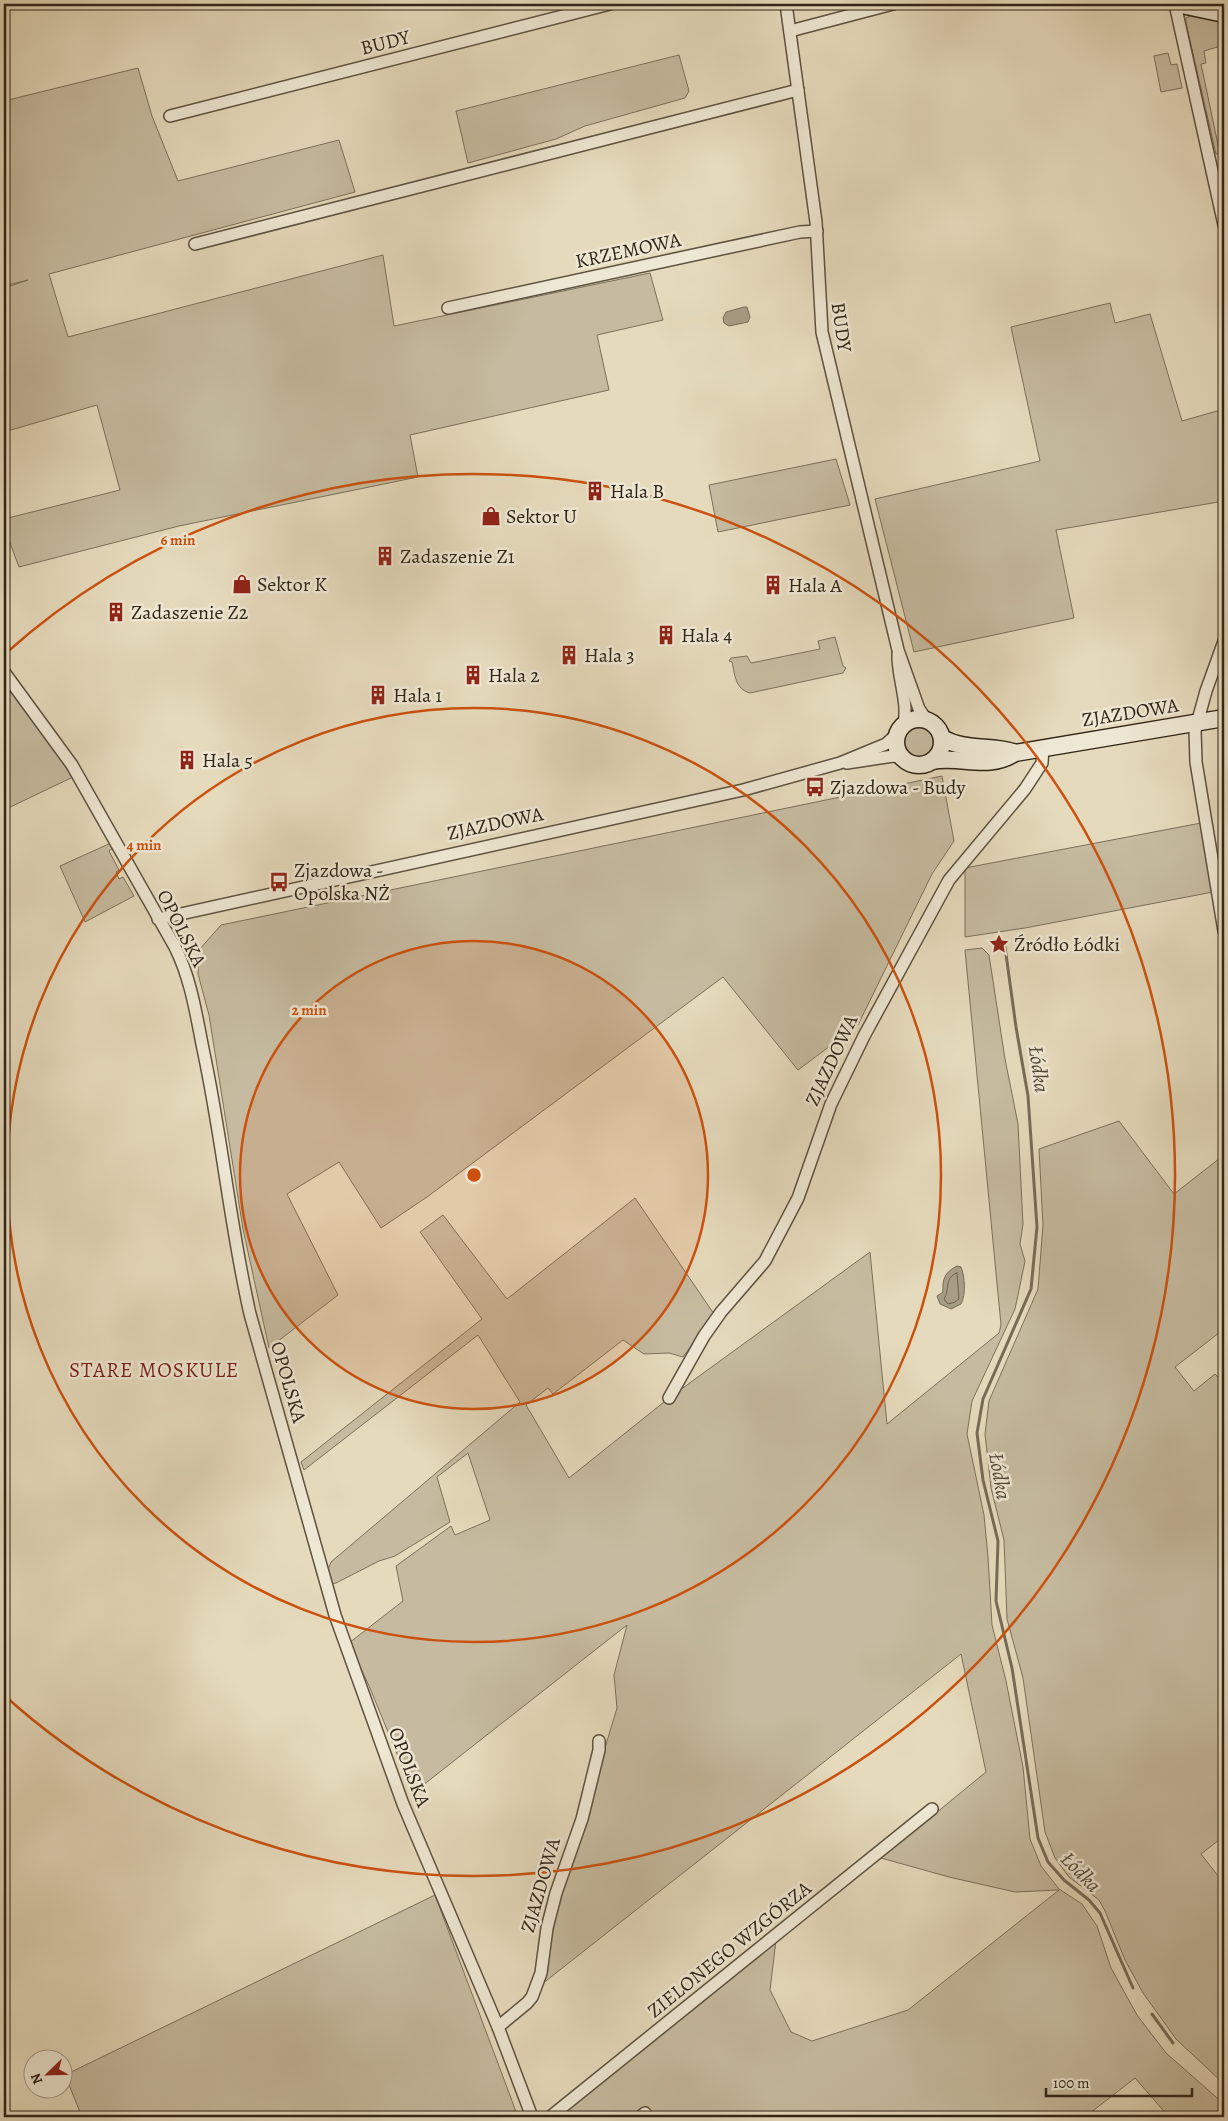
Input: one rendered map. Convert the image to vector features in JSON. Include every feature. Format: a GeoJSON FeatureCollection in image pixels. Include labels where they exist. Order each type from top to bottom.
{"type":"FeatureCollection","features":[{"type":"Feature","properties":{"kind":"street","name":"BUDY"},"geometry":{"type":"LineString","coordinates":[[170,116],[610,4]]}},
{"type":"Feature","properties":{"kind":"street","name":"BUDY"},"geometry":{"type":"LineString","coordinates":[[786,4],[817,231],[819,307],[824,342],[898,650],[919,709],[926,720]]}},
{"type":"Feature","properties":{"kind":"street"},"geometry":{"type":"LineString","coordinates":[[790,31],[893,4]]}},
{"type":"Feature","properties":{"kind":"street"},"geometry":{"type":"LineString","coordinates":[[1224,14],[1176,4],[1224,225]]}},
{"type":"Feature","properties":{"kind":"street"},"geometry":{"type":"LineString","coordinates":[[195,244],[798,90]]}},
{"type":"Feature","properties":{"kind":"street","name":"KRZEMOWA"},"geometry":{"type":"LineString","coordinates":[[448,308],[800,232],[817,231]]}},
{"type":"Feature","properties":{"kind":"street"},"geometry":{"type":"LineString","coordinates":[[1224,642],[1194,736],[1196,762],[1224,931]]}},
{"type":"Feature","properties":{"kind":"street","name":"BUDY"},"geometry":{"type":"LineString","coordinates":[[898,650],[897,667],[905,713],[900,730]]}},
{"type":"Feature","properties":{"kind":"street","name":"OPOLSKA"},"geometry":{"type":"LineString","coordinates":[[4,672],[72,765],[175,947],[187,974],[209,1076],[244,1290],[334,1615],[403,1804],[498,2027],[532,2117]]}},
{"type":"Feature","properties":{"kind":"street","name":"ZJAZDOWA"},"geometry":{"type":"LineString","coordinates":[[932,761],[991,762],[1005,760],[1015,753],[1224,718]]}},
{"type":"Feature","properties":{"kind":"street"},"geometry":{"type":"LineString","coordinates":[[911,720],[926,720],[935,725],[942,738],[942,749],[932,761],[917,765],[903,758],[898,750],[900,730],[911,720]]}},
{"type":"Feature","properties":{"kind":"street","name":"ZJAZDOWA"},"geometry":{"type":"LineString","coordinates":[[158,919],[727,794],[840,763],[852,756],[886,744],[900,730]]}},
{"type":"Feature","properties":{"kind":"street","name":"ZJAZDOWA"},"geometry":{"type":"LineString","coordinates":[[942,738],[970,748],[1004,750],[1015,753]]}},
{"type":"Feature","properties":{"kind":"street","name":"ZJAZDOWA"},"geometry":{"type":"LineString","coordinates":[[668,1398],[704,1336],[769,1253],[798,1198],[831,1104],[864,1036],[949,880],[1025,789],[1042,763],[1043,748]]}},
{"type":"Feature","properties":{"kind":"street","name":"ZJAZDOWA"},"geometry":{"type":"LineString","coordinates":[[840,763],[854,763],[893,756],[903,758]]}},
{"type":"Feature","properties":{"kind":"street","name":"ZJAZDOWA"},"geometry":{"type":"LineString","coordinates":[[498,2027],[532,1997],[540,1973],[547,1928],[556,1893],[582,1818],[599,1741]]}},
{"type":"Feature","properties":{"kind":"street","name":"ZIELONEGO WZGÓRZA"},"geometry":{"type":"LineString","coordinates":[[550,2117],[932,1809]]}},
{"type":"Feature","properties":{"kind":"shaded area"},"geometry":{"type":"Polygon","coordinates":[[[1192,15],[1224,21],[1224,45],[1204,51],[1206,63],[1201,64],[1220,154],[1216,154],[1186,23],[1186,18],[1192,15]]]}},
{"type":"Feature","properties":{"kind":"shaded area"},"geometry":{"type":"Polygon","coordinates":[[[1168,53],[1171,65],[1177,64],[1182,88],[1161,92],[1154,56],[1168,53]]]}},
{"type":"Feature","properties":{"kind":"shaded area"},"geometry":{"type":"Polygon","coordinates":[[[679,55],[689,91],[685,98],[585,126],[556,139],[468,163],[456,111],[679,55]]]}},
{"type":"Feature","properties":{"kind":"shaded area"},"geometry":{"type":"Polygon","coordinates":[[[138,68],[152,116],[178,181],[339,140],[355,192],[49,274],[68,337],[383,255],[394,326],[650,273],[663,320],[597,335],[609,390],[410,435],[418,477],[179,526],[19,567],[4,527],[4,519],[120,490],[97,405],[4,432],[4,288],[28,280],[4,286],[4,101],[138,68]]]}},
{"type":"Feature","properties":{"kind":"shaded area"},"geometry":{"type":"Polygon","coordinates":[[[1110,303],[1115,323],[1150,314],[1182,421],[1224,409],[1224,501],[1056,530],[1074,618],[914,652],[875,499],[1040,461],[1011,327],[1110,303]]]}},
{"type":"Feature","properties":{"kind":"shaded area"},"geometry":{"type":"Polygon","coordinates":[[[836,459],[850,505],[718,532],[709,485],[836,459]]]}},
{"type":"Feature","properties":{"kind":"shaded area"},"geometry":{"type":"Polygon","coordinates":[[[835,637],[843,666],[846,668],[843,673],[750,693],[739,685],[732,662],[729,661],[731,658],[747,656],[751,663],[820,649],[818,641],[835,637]]]}},
{"type":"Feature","properties":{"kind":"shaded area"},"geometry":{"type":"Polygon","coordinates":[[[4,682],[73,777],[4,810],[4,682]]]}},
{"type":"Feature","properties":{"kind":"shaded area"},"geometry":{"type":"Polygon","coordinates":[[[919,727],[930,731],[934,742],[930,753],[919,757],[908,753],[904,742],[908,731],[919,727]]]}},
{"type":"Feature","properties":{"kind":"shaded area"},"geometry":{"type":"Polygon","coordinates":[[[942,776],[954,841],[932,874],[858,1025],[798,1070],[723,977],[427,1197],[381,1228],[339,1162],[287,1194],[338,1295],[269,1348],[243,1229],[209,1015],[198,974],[199,950],[221,925],[942,776]]]}},
{"type":"Feature","properties":{"kind":"shaded area"},"geometry":{"type":"Polygon","coordinates":[[[1201,823],[1213,892],[1025,928],[965,937],[965,868],[1201,823]]]}},
{"type":"Feature","properties":{"kind":"shaded area"},"geometry":{"type":"Polygon","coordinates":[[[111,843],[113,848],[109,851],[119,870],[116,872],[119,879],[123,877],[134,896],[85,922],[60,866],[111,843]]]}},
{"type":"Feature","properties":{"kind":"shaded area"},"geometry":{"type":"Polygon","coordinates":[[[982,948],[989,955],[1005,1059],[1018,1124],[1023,1224],[1020,1244],[1025,1261],[1015,1309],[972,1401],[967,1434],[984,1515],[992,1625],[1006,1681],[1023,1767],[1030,1839],[1041,1866],[1059,1889],[1082,1904],[1097,1926],[1111,1968],[1137,2015],[1166,2053],[1224,2104],[1224,2117],[1169,2117],[1135,2078],[1085,2117],[560,2117],[776,1940],[770,1990],[791,2032],[812,2041],[908,2010],[1059,1890],[1015,1892],[949,1877],[881,1858],[986,1772],[961,1654],[542,1984],[558,1903],[617,1708],[614,1675],[627,1625],[413,1793],[370,1688],[349,1643],[403,1601],[396,1566],[451,1526],[455,1535],[490,1520],[468,1453],[437,1477],[450,1522],[395,1556],[379,1561],[336,1583],[330,1584],[327,1572],[331,1562],[520,1402],[478,1335],[304,1470],[301,1462],[482,1319],[420,1232],[443,1215],[507,1299],[635,1198],[714,1314],[683,1357],[669,1353],[644,1354],[623,1340],[553,1394],[548,1388],[526,1405],[569,1478],[669,1398],[870,1252],[887,1424],[999,1333],[1001,1325],[965,950],[982,948]]]}},
{"type":"Feature","properties":{"kind":"shaded area"},"geometry":{"type":"Polygon","coordinates":[[[1119,1121],[1174,1194],[1224,1155],[1224,1329],[1175,1367],[1194,1391],[1215,1374],[1224,1383],[1224,1836],[1201,1854],[1222,1881],[1224,1879],[1224,2084],[1176,2039],[1143,1993],[1125,1960],[1099,1900],[1069,1877],[1055,1858],[1045,1832],[1023,1678],[1007,1619],[1004,1540],[991,1488],[985,1434],[989,1401],[1038,1289],[1043,1225],[1039,1149],[1119,1121]]]}},
{"type":"Feature","properties":{"kind":"shaded area"},"geometry":{"type":"Polygon","coordinates":[[[435,1895],[518,2117],[82,2117],[72,2092],[72,2072],[435,1895]]]}},
{"type":"Feature","properties":{"kind":"water"},"geometry":{"type":"Polygon","coordinates":[[[747,307],[750,317],[748,322],[729,326],[724,323],[723,318],[726,312],[747,307]]]}},
{"type":"Feature","properties":{"kind":"water"},"geometry":{"type":"Polygon","coordinates":[[[957,1266],[961,1267],[963,1275],[964,1296],[961,1304],[951,1309],[940,1304],[937,1296],[943,1292],[943,1283],[947,1273],[957,1266]]]}},
{"type":"Feature","properties":{"kind":"waterway","name":"Łódka"},"geometry":{"type":"LineString","coordinates":[[1005,947],[1028,1096],[1037,1227],[1031,1289],[983,1399],[977,1433],[983,1480],[998,1541],[996,1601],[1012,1668],[1038,1838],[1048,1862],[1064,1880],[1089,1900],[1100,1913],[1133,1988]]}},
{"type":"Feature","properties":{"kind":"waterway","name":"Łódka"},"geometry":{"type":"LineString","coordinates":[[1152,2014],[1173,2043]]}},
{"type":"Feature","properties":{"kind":"place","name":"Hala B"},"geometry":{"type":"Point","coordinates":[595,491]}},
{"type":"Feature","properties":{"kind":"place","name":"Sektor U"},"geometry":{"type":"Point","coordinates":[491,516]}},
{"type":"Feature","properties":{"kind":"place","name":"Zadaszenie Z1"},"geometry":{"type":"Point","coordinates":[385,556]}},
{"type":"Feature","properties":{"kind":"place","name":"Sektor K"},"geometry":{"type":"Point","coordinates":[242,584]}},
{"type":"Feature","properties":{"kind":"place","name":"Hala A"},"geometry":{"type":"Point","coordinates":[773,585]}},
{"type":"Feature","properties":{"kind":"place","name":"Zadaszenie Z2"},"geometry":{"type":"Point","coordinates":[116,612]}},
{"type":"Feature","properties":{"kind":"place","name":"Hala 4"},"geometry":{"type":"Point","coordinates":[666,635]}},
{"type":"Feature","properties":{"kind":"place","name":"Hala 3"},"geometry":{"type":"Point","coordinates":[569,655]}},
{"type":"Feature","properties":{"kind":"place","name":"Hala 2"},"geometry":{"type":"Point","coordinates":[473,675]}},
{"type":"Feature","properties":{"kind":"place","name":"Hala 1"},"geometry":{"type":"Point","coordinates":[378,695]}},
{"type":"Feature","properties":{"kind":"place","name":"Hala 5"},"geometry":{"type":"Point","coordinates":[187,760]}},
{"type":"Feature","properties":{"kind":"place","name":"Zjazdowa - Budy"},"geometry":{"type":"Point","coordinates":[815,787]}},
{"type":"Feature","properties":{"kind":"place","name":"Zjazdowa - Opolska NŻ"},"geometry":{"type":"Point","coordinates":[279,882]}},
{"type":"Feature","properties":{"kind":"place","name":"Źródło Łódki"},"geometry":{"type":"Point","coordinates":[999,944]}},
{"type":"Feature","properties":{"kind":"district","name":"STARE MOSKULE"},"geometry":{"type":"Point","coordinates":[154,1370]}}]}
